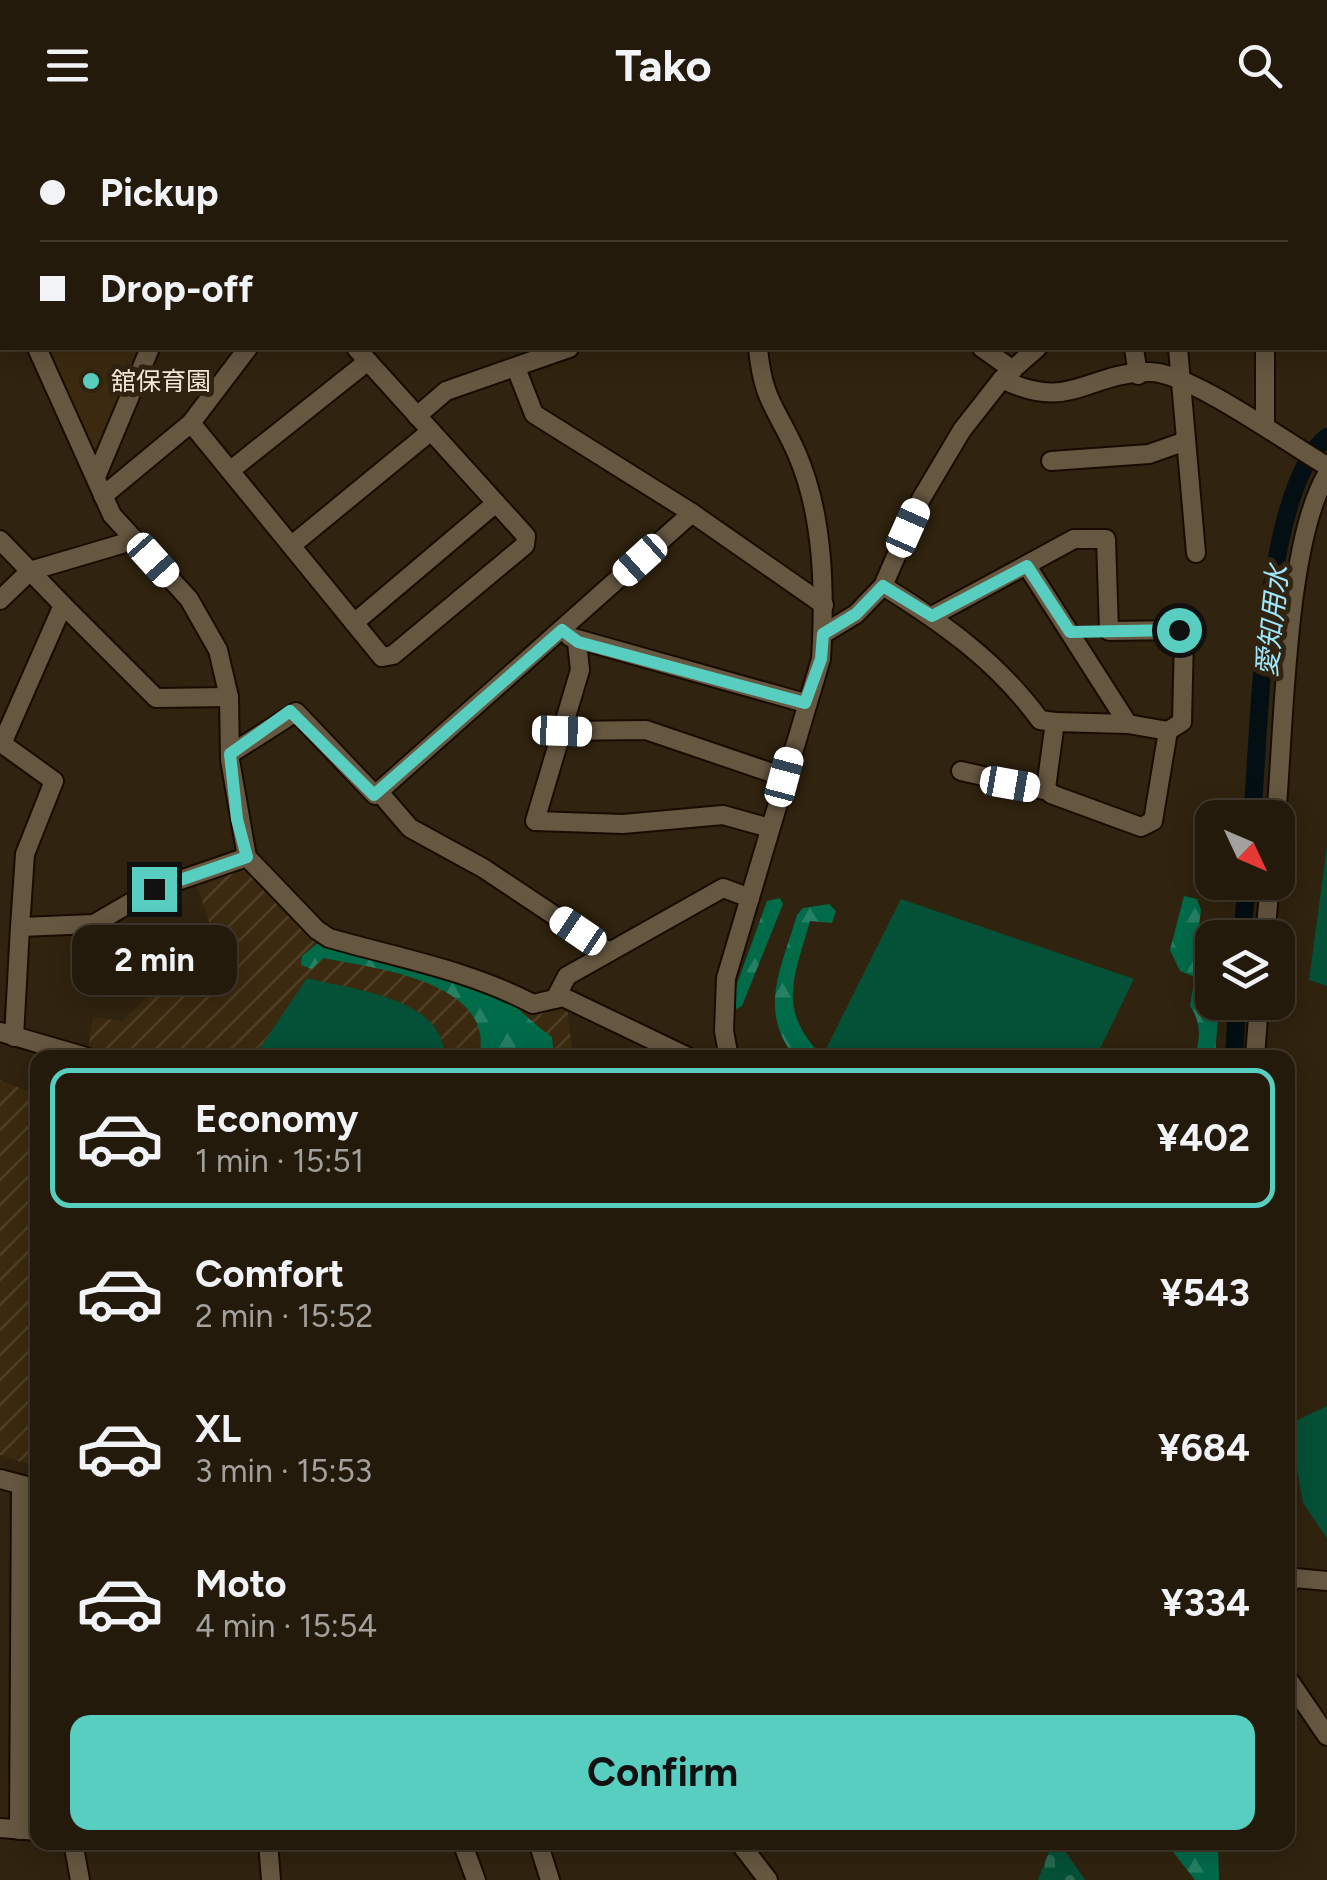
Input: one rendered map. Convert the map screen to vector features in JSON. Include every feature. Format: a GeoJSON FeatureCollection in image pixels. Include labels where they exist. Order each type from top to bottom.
{"type":"FeatureCollection","features":[{"type":"Feature","properties":{"kind":"street"},"geometry":{"type":"LineString","coordinates":[[38,350],[112,515],[204,622],[218,650],[229,697],[237,819],[247,857],[329,938],[432,963],[496,985],[533,1004],[564,997],[673,1050]]}},
{"type":"Feature","properties":{"kind":"street"},"geometry":{"type":"LineString","coordinates":[[96,477],[149,350]]}},
{"type":"Feature","properties":{"kind":"street"},"geometry":{"type":"LineString","coordinates":[[103,496],[191,423],[246,350]]}},
{"type":"Feature","properties":{"kind":"street"},"geometry":{"type":"LineString","coordinates":[[417,416],[446,390],[564,350]]}},
{"type":"Feature","properties":{"kind":"street"},"geometry":{"type":"LineString","coordinates":[[728,1050],[724,1031],[726,978],[821,659],[823,634],[824,605],[812,509],[798,456],[772,412],[761,379],[758,350]]}},
{"type":"Feature","properties":{"kind":"street"},"geometry":{"type":"LineString","coordinates":[[984,350],[1007,374],[1041,396],[1152,372],[1265,425],[1324,467],[1308,515],[1291,640],[1278,800]]}},
{"type":"Feature","properties":{"kind":"street"},"geometry":{"type":"LineString","coordinates":[[823,634],[856,614],[883,586],[921,500],[962,430],[1007,374],[1035,350]]}},
{"type":"Feature","properties":{"kind":"street"},"geometry":{"type":"LineString","coordinates":[[1134,350],[1138,375]]}},
{"type":"Feature","properties":{"kind":"street"},"geometry":{"type":"LineString","coordinates":[[1178,350],[1196,553]]}},
{"type":"Feature","properties":{"kind":"street"},"geometry":{"type":"LineString","coordinates":[[1265,350],[1265,425]]}},
{"type":"Feature","properties":{"kind":"street"},"geometry":{"type":"LineString","coordinates":[[191,423],[382,657],[393,655],[526,545],[526,536],[362,354],[230,470]]}},
{"type":"Feature","properties":{"kind":"street"},"geometry":{"type":"LineString","coordinates":[[516,368],[534,414],[692,513],[824,605]]}},
{"type":"Feature","properties":{"kind":"street"},"geometry":{"type":"LineString","coordinates":[[292,545],[432,431]]}},
{"type":"Feature","properties":{"kind":"street"},"geometry":{"type":"LineString","coordinates":[[1051,461],[1149,454],[1186,441]]}},
{"type":"Feature","properties":{"kind":"street"},"geometry":{"type":"LineString","coordinates":[[354,623],[496,503]]}},
{"type":"Feature","properties":{"kind":"street"},"geometry":{"type":"LineString","coordinates":[[230,754],[296,712],[365,790],[374,795],[692,513]]}},
{"type":"Feature","properties":{"kind":"street"},"geometry":{"type":"LineString","coordinates":[[932,616],[1074,539],[1106,538],[1109,631]]}},
{"type":"Feature","properties":{"kind":"street"},"geometry":{"type":"LineString","coordinates":[[0,540],[156,698],[229,697]]}},
{"type":"Feature","properties":{"kind":"street"},"geometry":{"type":"LineString","coordinates":[[0,600],[30,571],[135,540]]}},
{"type":"Feature","properties":{"kind":"street"},"geometry":{"type":"LineString","coordinates":[[1027,566],[1128,724]]}},
{"type":"Feature","properties":{"kind":"street"},"geometry":{"type":"LineString","coordinates":[[883,586],[932,616],[1009,678],[1040,720],[1128,724],[1168,731],[1182,722],[1184,637],[1179,630],[1070,632]]}},
{"type":"Feature","properties":{"kind":"street"},"geometry":{"type":"LineString","coordinates":[[61,1050],[7,1035],[25,854],[54,782],[4,746],[63,605]]}},
{"type":"Feature","properties":{"kind":"street"},"geometry":{"type":"LineString","coordinates":[[562,630],[578,642],[805,703]]}},
{"type":"Feature","properties":{"kind":"street"},"geometry":{"type":"LineString","coordinates":[[578,642],[580,670],[535,821],[623,824],[723,815],[770,828]]}},
{"type":"Feature","properties":{"kind":"street"},"geometry":{"type":"LineString","coordinates":[[1049,792],[1055,722]]}},
{"type":"Feature","properties":{"kind":"street"},"geometry":{"type":"LineString","coordinates":[[562,731],[646,730],[784,777]]}},
{"type":"Feature","properties":{"kind":"street"},"geometry":{"type":"LineString","coordinates":[[961,770],[1049,792],[1141,827],[1153,821],[1169,746],[1168,731]]}},
{"type":"Feature","properties":{"kind":"street"},"geometry":{"type":"LineString","coordinates":[[379,792],[410,828],[483,868],[609,952]]}},
{"type":"Feature","properties":{"kind":"street"},"geometry":{"type":"LineString","coordinates":[[20,927],[94,924],[154,889],[247,857]]}},
{"type":"Feature","properties":{"kind":"street"},"geometry":{"type":"LineString","coordinates":[[555,999],[567,976],[723,888],[750,898]]}},
{"type":"Feature","properties":{"kind":"street"},"geometry":{"type":"LineString","coordinates":[[1256,1050],[1258,1020]]}},
{"type":"Feature","properties":{"kind":"street"},"geometry":{"type":"LineString","coordinates":[[0,1478],[29,1487],[28,1706],[19,1829]]}},
{"type":"Feature","properties":{"kind":"street"},"geometry":{"type":"LineString","coordinates":[[1295,1578],[1327,1581]]}},
{"type":"Feature","properties":{"kind":"street"},"geometry":{"type":"LineString","coordinates":[[1295,1689],[1327,1736]]}},
{"type":"Feature","properties":{"kind":"street"},"geometry":{"type":"LineString","coordinates":[[74,1850],[80,1880]]}},
{"type":"Feature","properties":{"kind":"street"},"geometry":{"type":"LineString","coordinates":[[269,1850],[272,1880]]}},
{"type":"Feature","properties":{"kind":"street"},"geometry":{"type":"LineString","coordinates":[[465,1850],[476,1880]]}},
{"type":"Feature","properties":{"kind":"street"},"geometry":{"type":"LineString","coordinates":[[541,1850],[550,1880]]}},
{"type":"Feature","properties":{"kind":"street"},"geometry":{"type":"LineString","coordinates":[[745,1850],[768,1880]]}},
{"type":"Feature","properties":{"kind":"shaded area","name":"舘保育園"},"geometry":{"type":"Polygon","coordinates":[[[43,350],[139,350],[98,447],[88,450],[43,350]]]}},
{"type":"Feature","properties":{"kind":"shaded area"},"geometry":{"type":"Polygon","coordinates":[[[251,867],[313,935],[494,991],[531,1013],[567,1007],[572,1050],[88,1050],[93,1017],[122,1021],[213,933],[196,883],[251,867]]]}},
{"type":"Feature","properties":{"kind":"shaded area"},"geometry":{"type":"Polygon","coordinates":[[[0,1080],[30,1092],[30,1465],[0,1455],[0,1080]]]}},
{"type":"Feature","properties":{"kind":"green space"},"geometry":{"type":"Polygon","coordinates":[[[1327,846],[1327,986],[1309,980],[1327,846]]]}},
{"type":"Feature","properties":{"kind":"green space"},"geometry":{"type":"Polygon","coordinates":[[[1184,896],[1197,900],[1201,910],[1200,920],[1195,920],[1195,977],[1180,971],[1170,950],[1184,896]]]}},
{"type":"Feature","properties":{"kind":"green space"},"geometry":{"type":"Polygon","coordinates":[[[780,898],[783,904],[742,1006],[736,1009],[734,992],[767,901],[780,898]]]}},
{"type":"Feature","properties":{"kind":"green space"},"geometry":{"type":"Polygon","coordinates":[[[901,899],[1134,979],[1099,1050],[826,1050],[901,899]]]}},
{"type":"Feature","properties":{"kind":"green space"},"geometry":{"type":"Polygon","coordinates":[[[829,904],[836,911],[832,923],[810,921],[795,977],[794,1008],[799,1024],[817,1050],[790,1050],[777,1023],[775,1006],[780,971],[797,915],[803,908],[829,904]]]}},
{"type":"Feature","properties":{"kind":"green space"},"geometry":{"type":"Polygon","coordinates":[[[318,943],[490,992],[552,1037],[553,1050],[479,1050],[480,1031],[469,1011],[451,995],[399,974],[323,958],[312,969],[301,965],[302,956],[318,943]]]}},
{"type":"Feature","properties":{"kind":"green space"},"geometry":{"type":"Polygon","coordinates":[[[1195,977],[1195,1015],[1190,1006],[1195,977]]]}},
{"type":"Feature","properties":{"kind":"green space"},"geometry":{"type":"Polygon","coordinates":[[[307,978],[393,999],[413,1009],[429,1021],[443,1050],[259,1050],[307,978]]]}},
{"type":"Feature","properties":{"kind":"green space"},"geometry":{"type":"Polygon","coordinates":[[[1197,1020],[1218,1020],[1216,1050],[1197,1050],[1197,1020]]]}},
{"type":"Feature","properties":{"kind":"green space"},"geometry":{"type":"Polygon","coordinates":[[[1327,1406],[1327,1538],[1303,1503],[1295,1458],[1295,1421],[1327,1406]]]}},
{"type":"Feature","properties":{"kind":"green space"},"geometry":{"type":"Polygon","coordinates":[[[1050,1850],[1064,1850],[1085,1880],[1038,1880],[1050,1850]]]}},
{"type":"Feature","properties":{"kind":"green space"},"geometry":{"type":"Polygon","coordinates":[[[1171,1850],[1218,1850],[1219,1880],[1195,1880],[1171,1850]]]}},
{"type":"Feature","properties":{"kind":"waterway","name":"愛知用水"},"geometry":{"type":"LineString","coordinates":[[1253,800],[1262,673],[1277,558],[1289,507],[1305,465],[1327,437]]}},
{"type":"Feature","properties":{"kind":"waterway","name":"愛知用水"},"geometry":{"type":"LineString","coordinates":[[1244,920],[1245,900]]}},
{"type":"Feature","properties":{"kind":"waterway","name":"愛知用水"},"geometry":{"type":"LineString","coordinates":[[1234,1050],[1236,1020]]}},
{"type":"Feature","properties":{"kind":"place","name":"舘保育園"},"geometry":{"type":"Point","coordinates":[91,381]}},
{"type":"Feature","properties":{"kind":"route"},"geometry":{"type":"LineString","coordinates":[[154,889],[247,857],[237,819],[230,754],[290,711],[296,712],[365,790],[374,795],[562,630],[578,642],[805,703],[821,659],[823,634],[856,614],[883,586],[932,616],[1027,566],[1070,632],[1179,630]]}}]}
